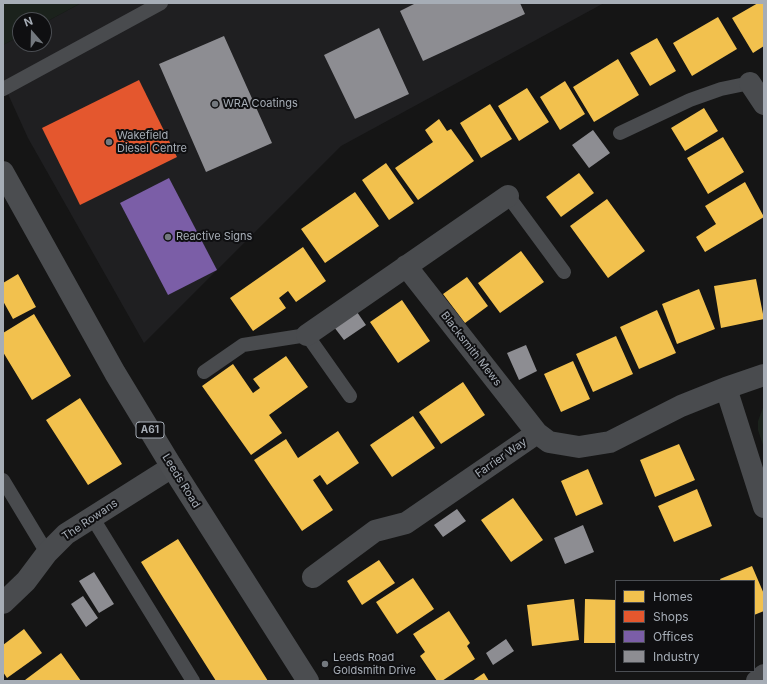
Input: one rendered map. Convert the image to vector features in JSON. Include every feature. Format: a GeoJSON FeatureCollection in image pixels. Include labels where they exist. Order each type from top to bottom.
{"type":"FeatureCollection","features":[{"type":"Feature","properties":{"kind":"main road","name":"Leeds Road"},"geometry":{"type":"LineString","coordinates":[[6,182],[115,372],[172,467],[308,681]]}},
{"type":"Feature","properties":{"kind":"street"},"geometry":{"type":"LineString","coordinates":[[750,83],[764,104]]}},
{"type":"Feature","properties":{"kind":"street"},"geometry":{"type":"LineString","coordinates":[[307,335],[508,196]]}},
{"type":"Feature","properties":{"kind":"street","name":"Blacksmith Mews"},"geometry":{"type":"LineString","coordinates":[[406,266],[537,433]]}},
{"type":"Feature","properties":{"kind":"street","name":"Farrier Way"},"geometry":{"type":"LineString","coordinates":[[313,577],[374,531],[406,523],[537,433],[550,442],[580,447],[610,442],[681,406],[726,388],[764,376]]}},
{"type":"Feature","properties":{"kind":"street"},"geometry":{"type":"LineString","coordinates":[[726,388],[764,507]]}},
{"type":"Feature","properties":{"kind":"street","name":"The Rowans"},"geometry":{"type":"LineString","coordinates":[[3,601],[26,581],[48,552],[66,534],[172,467]]}},
{"type":"Feature","properties":{"kind":"street"},"geometry":{"type":"LineString","coordinates":[[757,681],[764,675]]}},
{"type":"Feature","properties":{"kind":"lane"},"geometry":{"type":"LineString","coordinates":[[3,89],[161,3]]}},
{"type":"Feature","properties":{"kind":"lane"},"geometry":{"type":"LineString","coordinates":[[620,133],[690,100],[721,89],[750,83]]}},
{"type":"Feature","properties":{"kind":"lane"},"geometry":{"type":"LineString","coordinates":[[508,196],[564,272]]}},
{"type":"Feature","properties":{"kind":"lane"},"geometry":{"type":"LineString","coordinates":[[204,372],[243,345],[307,335],[350,396]]}},
{"type":"Feature","properties":{"kind":"lane"},"geometry":{"type":"LineString","coordinates":[[3,480],[48,552]]}},
{"type":"Feature","properties":{"kind":"lane"},"geometry":{"type":"LineString","coordinates":[[92,517],[193,681]]}},
{"type":"Feature","properties":{"kind":"shaded area"},"geometry":{"type":"Polygon","coordinates":[[[3,3],[81,3],[52,19],[52,12],[12,12],[12,40],[3,45],[3,3]]]}},
{"type":"Feature","properties":{"kind":"shaded area"},"geometry":{"type":"Polygon","coordinates":[[[81,3],[604,3],[341,146],[144,343],[28,138],[3,83],[3,45],[12,40],[12,52],[52,52],[52,19],[81,3]]]}},
{"type":"Feature","properties":{"kind":"shaded area"},"geometry":{"type":"Polygon","coordinates":[[[764,405],[764,448],[758,430],[758,421],[764,405]]]}},
{"type":"Feature","properties":{"kind":"building: Homes"},"geometry":{"type":"Polygon","coordinates":[[[758,3],[764,3],[764,46],[753,53],[732,18],[758,3]]]}},
{"type":"Feature","properties":{"kind":"building: Homes"},"geometry":{"type":"Polygon","coordinates":[[[718,17],[737,49],[692,76],[673,43],[718,17]]]}},
{"type":"Feature","properties":{"kind":"building: Homes"},"geometry":{"type":"Polygon","coordinates":[[[657,38],[676,71],[650,86],[630,53],[657,38]]]}},
{"type":"Feature","properties":{"kind":"building: Homes"},"geometry":{"type":"Polygon","coordinates":[[[618,59],[639,95],[594,122],[573,87],[618,59]]]}},
{"type":"Feature","properties":{"kind":"building: Homes"},"geometry":{"type":"Polygon","coordinates":[[[565,81],[585,114],[560,130],[540,97],[565,81]]]}},
{"type":"Feature","properties":{"kind":"building: Homes"},"geometry":{"type":"Polygon","coordinates":[[[527,88],[549,122],[519,141],[498,106],[527,88]]]}},
{"type":"Feature","properties":{"kind":"building: Homes"},"geometry":{"type":"Polygon","coordinates":[[[490,104],[512,139],[481,158],[460,123],[490,104]]]}},
{"type":"Feature","properties":{"kind":"building: Homes"},"geometry":{"type":"Polygon","coordinates":[[[704,108],[718,131],[685,151],[671,128],[704,108]]]}},
{"type":"Feature","properties":{"kind":"building: Homes"},"geometry":{"type":"Polygon","coordinates":[[[439,119],[447,131],[451,129],[474,161],[418,200],[395,168],[433,142],[425,130],[439,119]]]}},
{"type":"Feature","properties":{"kind":"building: Homes"},"geometry":{"type":"Polygon","coordinates":[[[723,137],[744,172],[708,194],[687,158],[723,137]]]}},
{"type":"Feature","properties":{"kind":"building: Homes"},"geometry":{"type":"Polygon","coordinates":[[[386,163],[414,203],[389,220],[362,180],[386,163]]]}},
{"type":"Feature","properties":{"kind":"building: Homes"},"geometry":{"type":"Polygon","coordinates":[[[579,173],[594,193],[561,217],[546,197],[579,173]]]}},
{"type":"Feature","properties":{"kind":"building: Homes"},"geometry":{"type":"Polygon","coordinates":[[[745,182],[764,217],[705,252],[696,237],[716,224],[705,206],[745,182]]]}},
{"type":"Feature","properties":{"kind":"building: Homes"},"geometry":{"type":"Polygon","coordinates":[[[355,192],[379,226],[325,263],[301,229],[355,192]]]}},
{"type":"Feature","properties":{"kind":"building: Homes"},"geometry":{"type":"Polygon","coordinates":[[[607,199],[645,251],[608,278],[570,226],[607,199]]]}},
{"type":"Feature","properties":{"kind":"building: Homes"},"geometry":{"type":"Polygon","coordinates":[[[303,247],[326,281],[296,302],[288,291],[279,298],[286,308],[253,331],[230,298],[303,247]]]}},
{"type":"Feature","properties":{"kind":"building: Homes"},"geometry":{"type":"Polygon","coordinates":[[[521,251],[544,282],[500,313],[478,283],[521,251]]]}},
{"type":"Feature","properties":{"kind":"building: Homes"},"geometry":{"type":"Polygon","coordinates":[[[18,274],[36,307],[13,319],[3,301],[3,283],[18,274]]]}},
{"type":"Feature","properties":{"kind":"building: Homes"},"geometry":{"type":"Polygon","coordinates":[[[467,277],[488,306],[465,323],[443,294],[467,277]]]}},
{"type":"Feature","properties":{"kind":"building: Homes"},"geometry":{"type":"Polygon","coordinates":[[[756,279],[764,319],[721,328],[714,286],[756,279]]]}},
{"type":"Feature","properties":{"kind":"building: Homes"},"geometry":{"type":"Polygon","coordinates":[[[699,289],[715,329],[677,344],[662,304],[699,289]]]}},
{"type":"Feature","properties":{"kind":"building: Homes"},"geometry":{"type":"Polygon","coordinates":[[[402,300],[430,341],[398,363],[370,322],[402,300]]]}},
{"type":"Feature","properties":{"kind":"building: Homes"},"geometry":{"type":"Polygon","coordinates":[[[657,310],[676,353],[639,369],[620,327],[657,310]]]}},
{"type":"Feature","properties":{"kind":"building: Homes"},"geometry":{"type":"Polygon","coordinates":[[[34,314],[71,376],[32,400],[3,352],[3,333],[34,314]]]}},
{"type":"Feature","properties":{"kind":"building: Homes"},"geometry":{"type":"Polygon","coordinates":[[[616,336],[633,374],[593,392],[576,354],[616,336]]]}},
{"type":"Feature","properties":{"kind":"building: Homes"},"geometry":{"type":"Polygon","coordinates":[[[286,356],[308,387],[269,415],[282,433],[251,455],[202,386],[233,364],[253,393],[260,388],[253,379],[286,356]]]}},
{"type":"Feature","properties":{"kind":"building: Homes"},"geometry":{"type":"Polygon","coordinates":[[[573,361],[590,399],[561,412],[544,374],[573,361]]]}},
{"type":"Feature","properties":{"kind":"building: Homes"},"geometry":{"type":"Polygon","coordinates":[[[463,382],[485,415],[441,444],[419,412],[463,382]]]}},
{"type":"Feature","properties":{"kind":"building: Homes"},"geometry":{"type":"Polygon","coordinates":[[[80,398],[122,464],[88,485],[46,420],[80,398]]]}},
{"type":"Feature","properties":{"kind":"building: Homes"},"geometry":{"type":"Polygon","coordinates":[[[413,416],[435,448],[392,477],[370,445],[413,416]]]}},
{"type":"Feature","properties":{"kind":"building: Homes"},"geometry":{"type":"Polygon","coordinates":[[[338,431],[359,463],[327,485],[320,475],[313,480],[333,510],[302,531],[254,460],[286,439],[298,458],[338,431]]]}},
{"type":"Feature","properties":{"kind":"building: Homes"},"geometry":{"type":"Polygon","coordinates":[[[679,444],[695,480],[655,497],[640,460],[679,444]]]}},
{"type":"Feature","properties":{"kind":"building: Homes"},"geometry":{"type":"Polygon","coordinates":[[[588,469],[603,504],[576,516],[561,481],[588,469]]]}},
{"type":"Feature","properties":{"kind":"building: Homes"},"geometry":{"type":"Polygon","coordinates":[[[697,489],[712,526],[674,542],[658,506],[697,489]]]}},
{"type":"Feature","properties":{"kind":"building: Homes"},"geometry":{"type":"Polygon","coordinates":[[[513,498],[543,540],[511,562],[481,520],[513,498]]]}},
{"type":"Feature","properties":{"kind":"building: Homes"},"geometry":{"type":"Polygon","coordinates":[[[178,539],[268,681],[216,681],[164,599],[141,562],[178,539]]]}},
{"type":"Feature","properties":{"kind":"building: Homes"},"geometry":{"type":"Polygon","coordinates":[[[379,560],[395,583],[362,605],[347,581],[379,560]]]}},
{"type":"Feature","properties":{"kind":"building: Homes"},"geometry":{"type":"Polygon","coordinates":[[[752,566],[764,594],[764,611],[755,615],[755,580],[720,579],[752,566]]]}},
{"type":"Feature","properties":{"kind":"building: Homes"},"geometry":{"type":"Polygon","coordinates":[[[413,578],[434,609],[397,634],[376,602],[413,578]]]}},
{"type":"Feature","properties":{"kind":"building: Homes"},"geometry":{"type":"Polygon","coordinates":[[[574,599],[579,640],[532,646],[527,605],[574,599]]]}},
{"type":"Feature","properties":{"kind":"building: Homes"},"geometry":{"type":"Polygon","coordinates":[[[585,599],[615,600],[615,643],[584,643],[585,599]]]}},
{"type":"Feature","properties":{"kind":"building: Homes"},"geometry":{"type":"Polygon","coordinates":[[[449,611],[470,643],[467,646],[475,659],[442,681],[437,681],[420,656],[425,652],[413,634],[449,611]]]}},
{"type":"Feature","properties":{"kind":"building: Homes"},"geometry":{"type":"Polygon","coordinates":[[[24,629],[42,653],[7,678],[3,672],[3,645],[24,629]]]}},
{"type":"Feature","properties":{"kind":"building: Homes"},"geometry":{"type":"Polygon","coordinates":[[[61,653],[81,681],[25,680],[61,653]]]}},
{"type":"Feature","properties":{"kind":"building: Homes"},"geometry":{"type":"Polygon","coordinates":[[[484,673],[489,681],[472,681],[484,673]]]}},
{"type":"Feature","properties":{"kind":"building: Shops","name":"Wakefield Diesel Centre"},"geometry":{"type":"Polygon","coordinates":[[[139,80],[177,157],[80,205],[42,128],[139,80]]]}},
{"type":"Feature","properties":{"kind":"building: Offices","name":"Reactive Signs"},"geometry":{"type":"Polygon","coordinates":[[[169,178],[217,270],[168,295],[120,203],[169,178]]]}},
{"type":"Feature","properties":{"kind":"building: Industry"},"geometry":{"type":"Polygon","coordinates":[[[416,3],[520,3],[525,14],[423,61],[400,11],[416,3]]]}},
{"type":"Feature","properties":{"kind":"building: Industry"},"geometry":{"type":"Polygon","coordinates":[[[379,28],[409,94],[355,119],[324,55],[379,28]]]}},
{"type":"Feature","properties":{"kind":"building: Industry","name":"WRA Coatings"},"geometry":{"type":"Polygon","coordinates":[[[224,36],[272,143],[206,172],[159,64],[224,36]]]}},
{"type":"Feature","properties":{"kind":"building: Industry"},"geometry":{"type":"Polygon","coordinates":[[[593,130],[610,153],[589,168],[572,145],[593,130]]]}},
{"type":"Feature","properties":{"kind":"building: Industry"},"geometry":{"type":"Polygon","coordinates":[[[357,312],[366,325],[344,340],[334,327],[357,312]]]}},
{"type":"Feature","properties":{"kind":"building: Industry"},"geometry":{"type":"Polygon","coordinates":[[[526,345],[537,371],[519,380],[507,353],[526,345]]]}},
{"type":"Feature","properties":{"kind":"building: Industry"},"geometry":{"type":"Polygon","coordinates":[[[457,509],[466,521],[443,537],[434,525],[457,509]]]}},
{"type":"Feature","properties":{"kind":"building: Industry"},"geometry":{"type":"Polygon","coordinates":[[[583,525],[594,552],[565,564],[554,538],[583,525]]]}},
{"type":"Feature","properties":{"kind":"building: Industry"},"geometry":{"type":"Polygon","coordinates":[[[94,572],[114,604],[99,613],[79,581],[94,572]]]}},
{"type":"Feature","properties":{"kind":"building: Industry"},"geometry":{"type":"Polygon","coordinates":[[[83,596],[98,618],[86,627],[71,604],[83,596]]]}},
{"type":"Feature","properties":{"kind":"building: Industry"},"geometry":{"type":"Polygon","coordinates":[[[506,639],[514,651],[493,665],[486,653],[506,639]]]}},
{"type":"Feature","properties":{"kind":"place","name":"WRA Coatings"},"geometry":{"type":"Point","coordinates":[215,104]}},
{"type":"Feature","properties":{"kind":"place","name":"Wakefield Diesel Centre"},"geometry":{"type":"Point","coordinates":[109,142]}},
{"type":"Feature","properties":{"kind":"place","name":"Reactive Signs"},"geometry":{"type":"Point","coordinates":[168,237]}},
{"type":"Feature","properties":{"kind":"place","name":"Leeds Road Goldsmith Drive"},"geometry":{"type":"Point","coordinates":[325,664]}}]}
